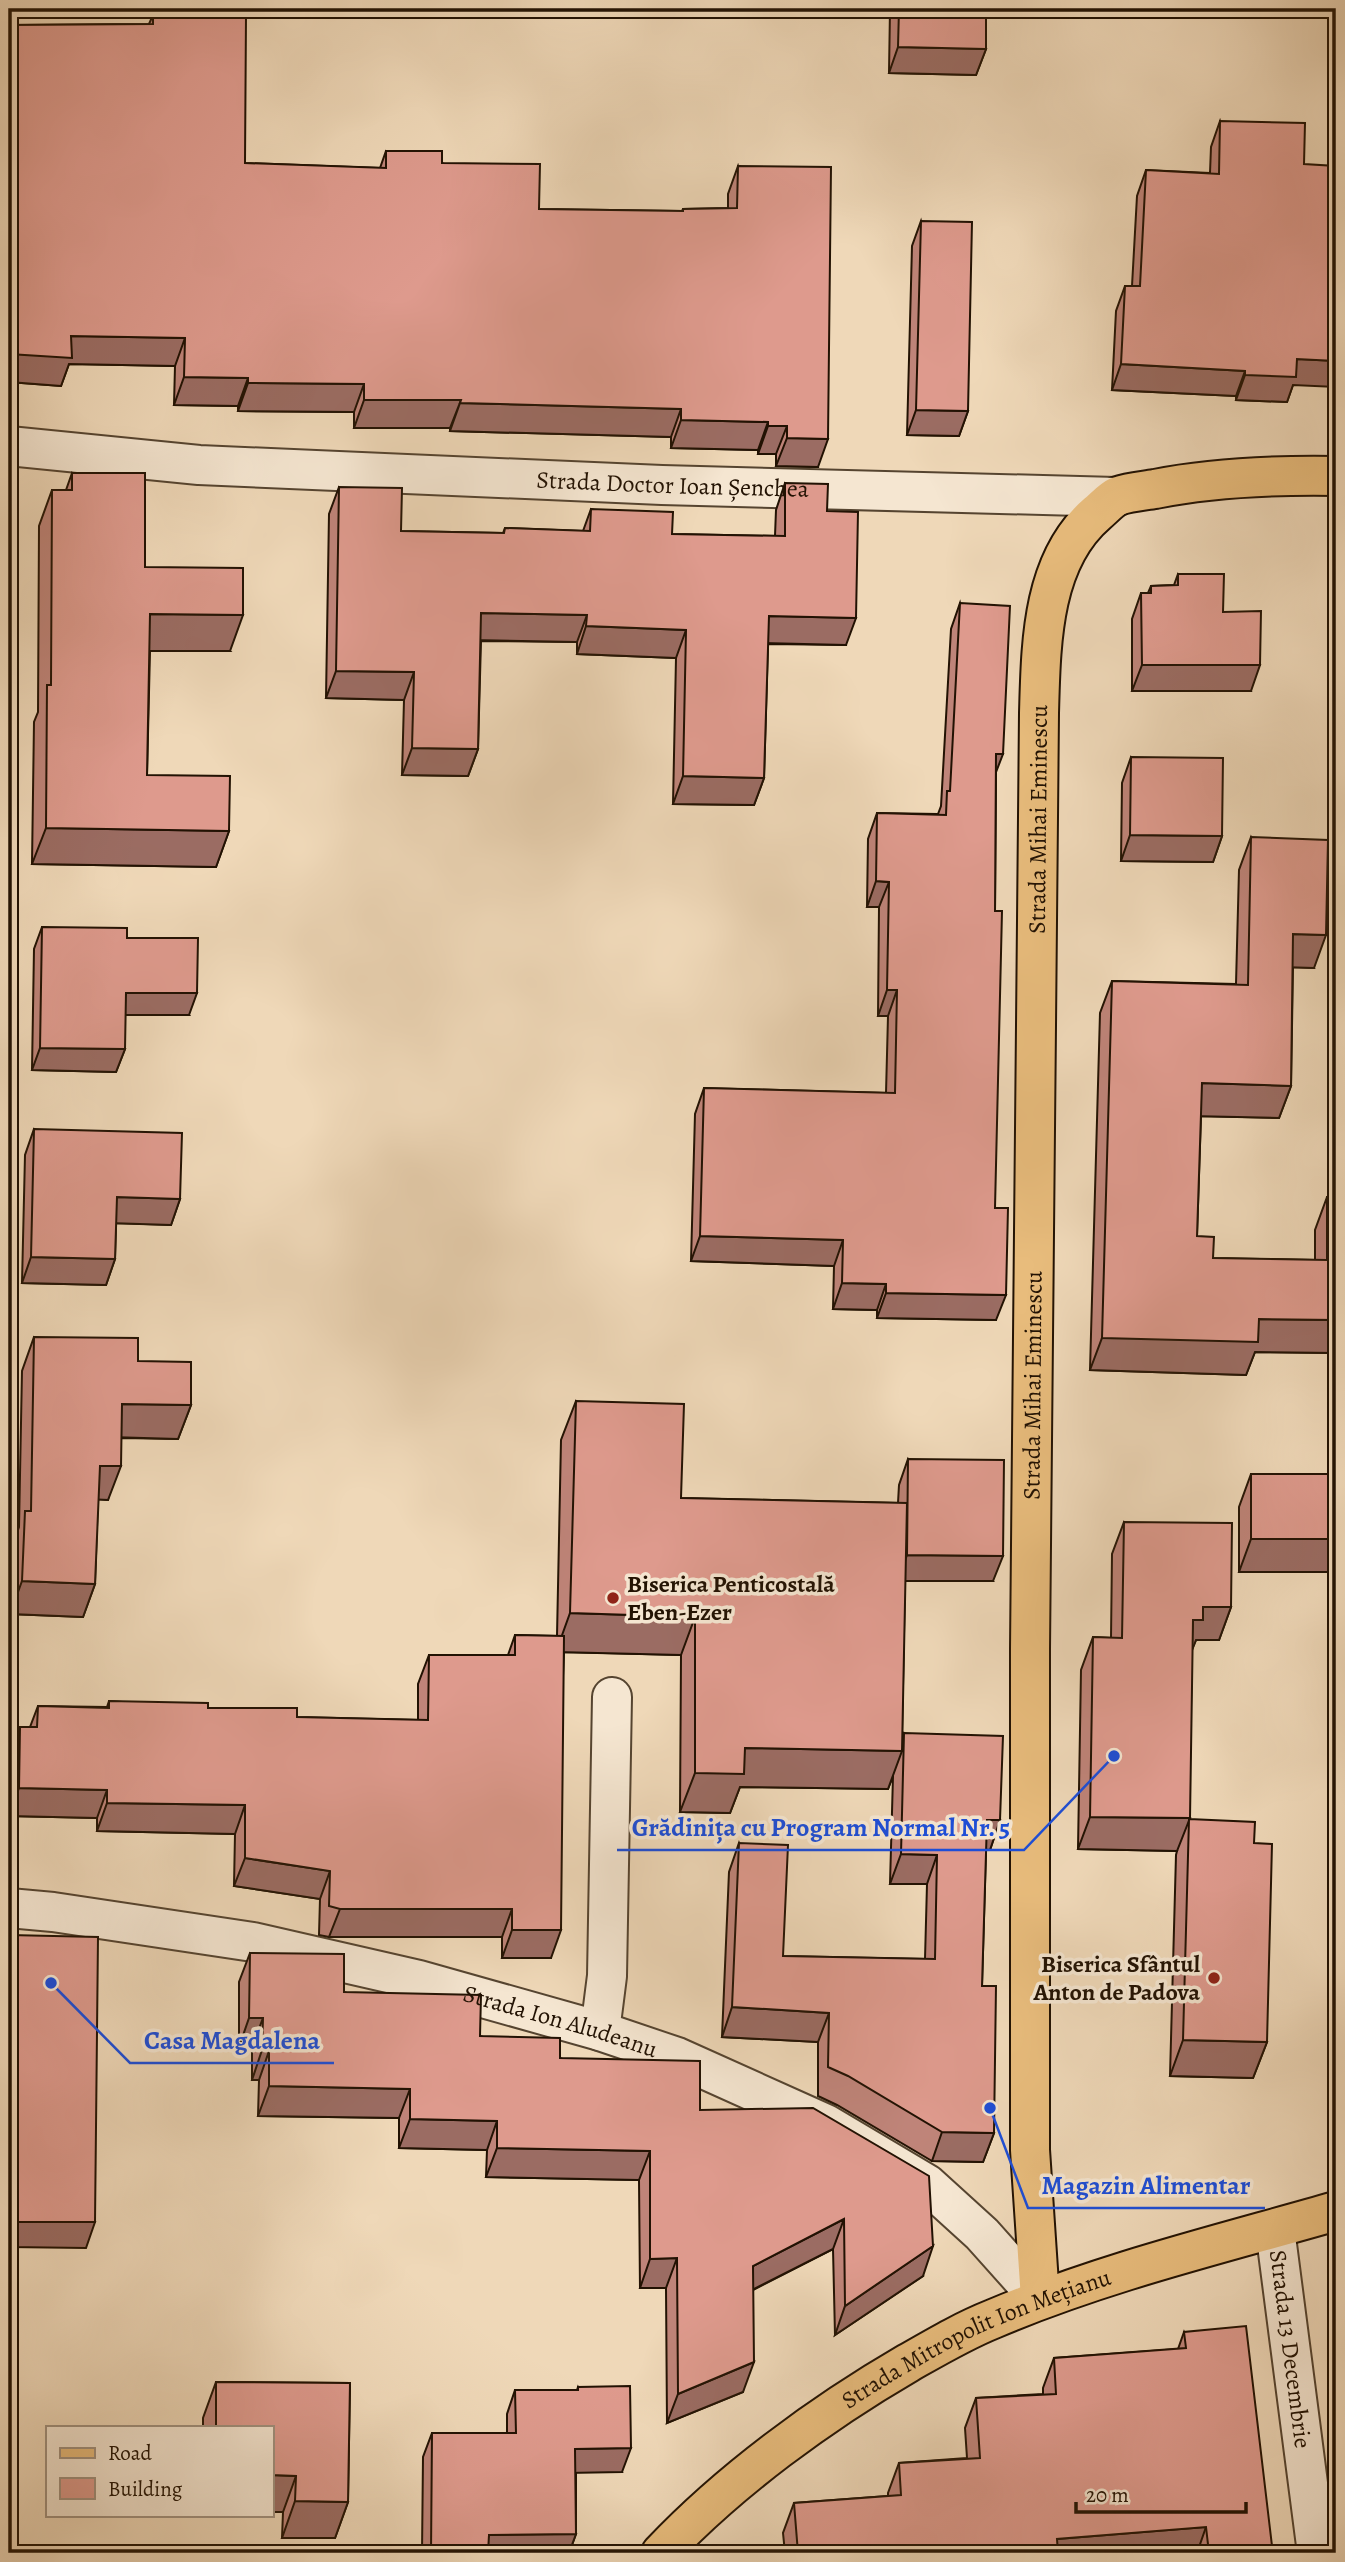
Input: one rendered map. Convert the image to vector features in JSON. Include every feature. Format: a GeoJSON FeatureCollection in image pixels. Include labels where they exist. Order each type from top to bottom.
{"type":"FeatureCollection","features":[{"type":"Feature","properties":{"kind":"main road","name":"Strada Doctor Ioan Șenchea"},"geometry":{"type":"LineString","coordinates":[[1116,497],[1199,480],[1285,475],[1336,476]]}},
{"type":"Feature","properties":{"kind":"main road","name":"Strada Mihai Eminescu"},"geometry":{"type":"LineString","coordinates":[[1040,2299],[1030,2150],[1030,1649],[1041,658],[1047,609],[1059,565],[1084,524],[1116,497]]}},
{"type":"Feature","properties":{"kind":"main road","name":"Strada Mitropolit Ion Mețianu"},"geometry":{"type":"LineString","coordinates":[[661,2553],[695,2520],[823,2417],[959,2334],[1040,2299],[1167,2258],[1336,2211]]}},
{"type":"Feature","properties":{"kind":"street","name":"Strada Doctor Ioan Șenchea"},"geometry":{"type":"LineString","coordinates":[[9,446],[199,465],[662,485],[1116,497]]}},
{"type":"Feature","properties":{"kind":"street"},"geometry":{"type":"LineString","coordinates":[[600,2031],[607,1976],[612,1696]]}},
{"type":"Feature","properties":{"kind":"street","name":"Strada Ion Aludeanu"},"geometry":{"type":"LineString","coordinates":[[9,1908],[53,1912],[253,1942],[419,1980],[600,2031],[677,2057],[826,2124],[927,2184],[982,2234],[1040,2299]]}},
{"type":"Feature","properties":{"kind":"street","name":"Strada 13 Decembrie"},"geometry":{"type":"LineString","coordinates":[[1275,2229],[1317,2553]]}},
{"type":"Feature","properties":{"kind":"building"},"geometry":{"type":"Polygon","coordinates":[[[899,9],[986,9],[986,49],[898,47],[899,9]]]}},
{"type":"Feature","properties":{"kind":"building"},"geometry":{"type":"Polygon","coordinates":[[[153,15],[246,16],[245,163],[386,168],[386,151],[442,151],[442,163],[540,164],[539,209],[683,211],[737,208],[738,166],[831,167],[828,439],[787,438],[787,426],[768,426],[768,422],[681,420],[681,409],[460,403],[461,400],[364,400],[364,384],[248,383],[248,378],[184,377],[185,338],[71,336],[72,358],[9,354],[9,25],[153,24],[153,15]]]}},
{"type":"Feature","properties":{"kind":"building"},"geometry":{"type":"Polygon","coordinates":[[[1220,121],[1305,123],[1304,164],[1336,166],[1336,361],[1297,359],[1296,377],[1245,375],[1245,371],[1121,364],[1125,286],[1140,286],[1146,170],[1219,174],[1220,121]]]}},
{"type":"Feature","properties":{"kind":"building"},"geometry":{"type":"Polygon","coordinates":[[[921,221],[972,222],[968,411],[916,410],[921,221]]]}},
{"type":"Feature","properties":{"kind":"building"},"geometry":{"type":"Polygon","coordinates":[[[72,473],[145,473],[145,567],[243,568],[243,615],[150,614],[147,775],[230,776],[229,831],[46,828],[47,685],[51,685],[52,490],[72,490],[72,473]]]}},
{"type":"Feature","properties":{"kind":"building"},"geometry":{"type":"Polygon","coordinates":[[[785,483],[828,484],[827,511],[858,512],[856,618],[769,616],[764,778],[683,776],[686,630],[586,626],[587,615],[481,613],[478,749],[412,748],[414,672],[336,671],[339,487],[402,488],[401,531],[504,533],[505,528],[590,531],[591,509],[673,512],[672,534],[785,536],[785,483]]]}},
{"type":"Feature","properties":{"kind":"building"},"geometry":{"type":"Polygon","coordinates":[[[1178,574],[1224,574],[1223,612],[1261,611],[1260,665],[1142,665],[1141,593],[1151,593],[1151,586],[1178,585],[1178,574]]]}},
{"type":"Feature","properties":{"kind":"building"},"geometry":{"type":"Polygon","coordinates":[[[960,603],[1010,606],[1003,754],[996,754],[995,911],[1002,911],[995,1208],[1008,1208],[1006,1295],[886,1293],[886,1284],[842,1283],[843,1240],[700,1236],[704,1088],[895,1093],[897,990],[887,990],[889,882],[876,881],[877,813],[946,815],[947,791],[950,791],[960,603]]]}},
{"type":"Feature","properties":{"kind":"building"},"geometry":{"type":"Polygon","coordinates":[[[1131,757],[1223,758],[1222,836],[1130,835],[1131,757]]]}},
{"type":"Feature","properties":{"kind":"building"},"geometry":{"type":"Polygon","coordinates":[[[1251,837],[1328,840],[1326,935],[1293,934],[1291,1086],[1202,1083],[1197,1236],[1214,1237],[1213,1258],[1327,1260],[1327,1197],[1336,1197],[1336,1320],[1259,1319],[1258,1342],[1102,1338],[1112,981],[1248,985],[1251,837]]]}},
{"type":"Feature","properties":{"kind":"building"},"geometry":{"type":"Polygon","coordinates":[[[42,927],[127,928],[127,938],[198,938],[197,993],[126,993],[125,1049],[40,1048],[42,927]]]}},
{"type":"Feature","properties":{"kind":"building"},"geometry":{"type":"Polygon","coordinates":[[[34,1129],[182,1133],[180,1199],[117,1197],[115,1259],[31,1257],[34,1129]]]}},
{"type":"Feature","properties":{"kind":"building"},"geometry":{"type":"Polygon","coordinates":[[[34,1337],[138,1338],[138,1361],[191,1362],[191,1405],[122,1404],[121,1466],[100,1466],[95,1584],[22,1581],[25,1511],[31,1511],[34,1337]]]}},
{"type":"Feature","properties":{"kind":"building"},"geometry":{"type":"Polygon","coordinates":[[[576,1401],[684,1404],[681,1498],[907,1503],[902,1751],[745,1748],[744,1774],[695,1773],[695,1617],[570,1613],[576,1401]]]}},
{"type":"Feature","properties":{"kind":"building"},"geometry":{"type":"Polygon","coordinates":[[[908,1459],[1004,1460],[1003,1556],[907,1555],[908,1459]]]}},
{"type":"Feature","properties":{"kind":"building"},"geometry":{"type":"Polygon","coordinates":[[[1251,1474],[1336,1474],[1336,1539],[1251,1539],[1251,1474]]]}},
{"type":"Feature","properties":{"kind":"building"},"geometry":{"type":"Polygon","coordinates":[[[1124,1522],[1232,1523],[1231,1607],[1203,1607],[1203,1620],[1193,1620],[1190,1818],[1090,1817],[1093,1637],[1122,1638],[1124,1522]]]}},
{"type":"Feature","properties":{"kind":"building"},"geometry":{"type":"Polygon","coordinates":[[[515,1635],[564,1636],[561,1930],[512,1930],[512,1909],[340,1909],[329,1906],[330,1871],[245,1858],[245,1805],[107,1803],[107,1790],[19,1788],[20,1727],[37,1727],[38,1706],[109,1708],[109,1701],[208,1703],[208,1708],[297,1708],[297,1717],[428,1720],[429,1655],[515,1655],[515,1635]]]}},
{"type":"Feature","properties":{"kind":"building"},"geometry":{"type":"Polygon","coordinates":[[[904,1733],[1003,1736],[1000,1820],[987,1820],[982,1986],[996,1986],[994,2133],[942,2132],[828,2067],[829,2013],[732,2007],[739,1843],[788,1845],[783,1956],[935,1959],[937,1855],[901,1854],[904,1733]]]}},
{"type":"Feature","properties":{"kind":"building","name":"Biserica Sfântul Anton de Padova"},"geometry":{"type":"Polygon","coordinates":[[[1189,1819],[1255,1822],[1254,1843],[1272,1844],[1267,2042],[1183,2040],[1189,1819]]]}},
{"type":"Feature","properties":{"kind":"building"},"geometry":{"type":"Polygon","coordinates":[[[9,1935],[98,1937],[95,2222],[9,2222],[9,1935]]]}},
{"type":"Feature","properties":{"kind":"building"},"geometry":{"type":"Polygon","coordinates":[[[250,1953],[344,1954],[344,1992],[481,1995],[480,2036],[560,2038],[560,2058],[700,2061],[700,2110],[813,2108],[929,2176],[933,2246],[845,2306],[844,2219],[753,2266],[754,2362],[678,2394],[677,2258],[650,2259],[650,2151],[497,2148],[497,2121],[410,2119],[410,2089],[269,2086],[269,2051],[262,2050],[263,2018],[249,2018],[250,1953]]]}},
{"type":"Feature","properties":{"kind":"building"},"geometry":{"type":"Polygon","coordinates":[[[1246,2326],[1272,2546],[1209,2553],[1206,2527],[1057,2539],[1058,2553],[798,2553],[794,2503],[901,2495],[899,2463],[980,2458],[976,2398],[1056,2394],[1054,2358],[1186,2348],[1184,2332],[1246,2326]]]}},
{"type":"Feature","properties":{"kind":"building"},"geometry":{"type":"Polygon","coordinates":[[[216,2382],[350,2383],[348,2502],[295,2501],[296,2476],[273,2475],[273,2426],[216,2426],[216,2382]]]}},
{"type":"Feature","properties":{"kind":"building"},"geometry":{"type":"Polygon","coordinates":[[[630,2386],[631,2448],[575,2449],[576,2534],[489,2535],[488,2553],[431,2553],[432,2433],[516,2433],[515,2390],[578,2390],[578,2387],[630,2386]]]}},
{"type":"Feature","properties":{"kind":"place","name":"Biserica Penticostală Eben-Ezer"},"geometry":{"type":"Point","coordinates":[613,1598]}},
{"type":"Feature","properties":{"kind":"place","name":"Grădinița cu Program Normal Nr. 5"},"geometry":{"type":"Point","coordinates":[1114,1756]}},
{"type":"Feature","properties":{"kind":"place","name":"Biserica Sfântul Anton de Padova"},"geometry":{"type":"Point","coordinates":[1214,1978]}},
{"type":"Feature","properties":{"kind":"place","name":"Casa Magdalena"},"geometry":{"type":"Point","coordinates":[51,1983]}},
{"type":"Feature","properties":{"kind":"place","name":"Magazin Alimentar"},"geometry":{"type":"Point","coordinates":[990,2108]}}]}
